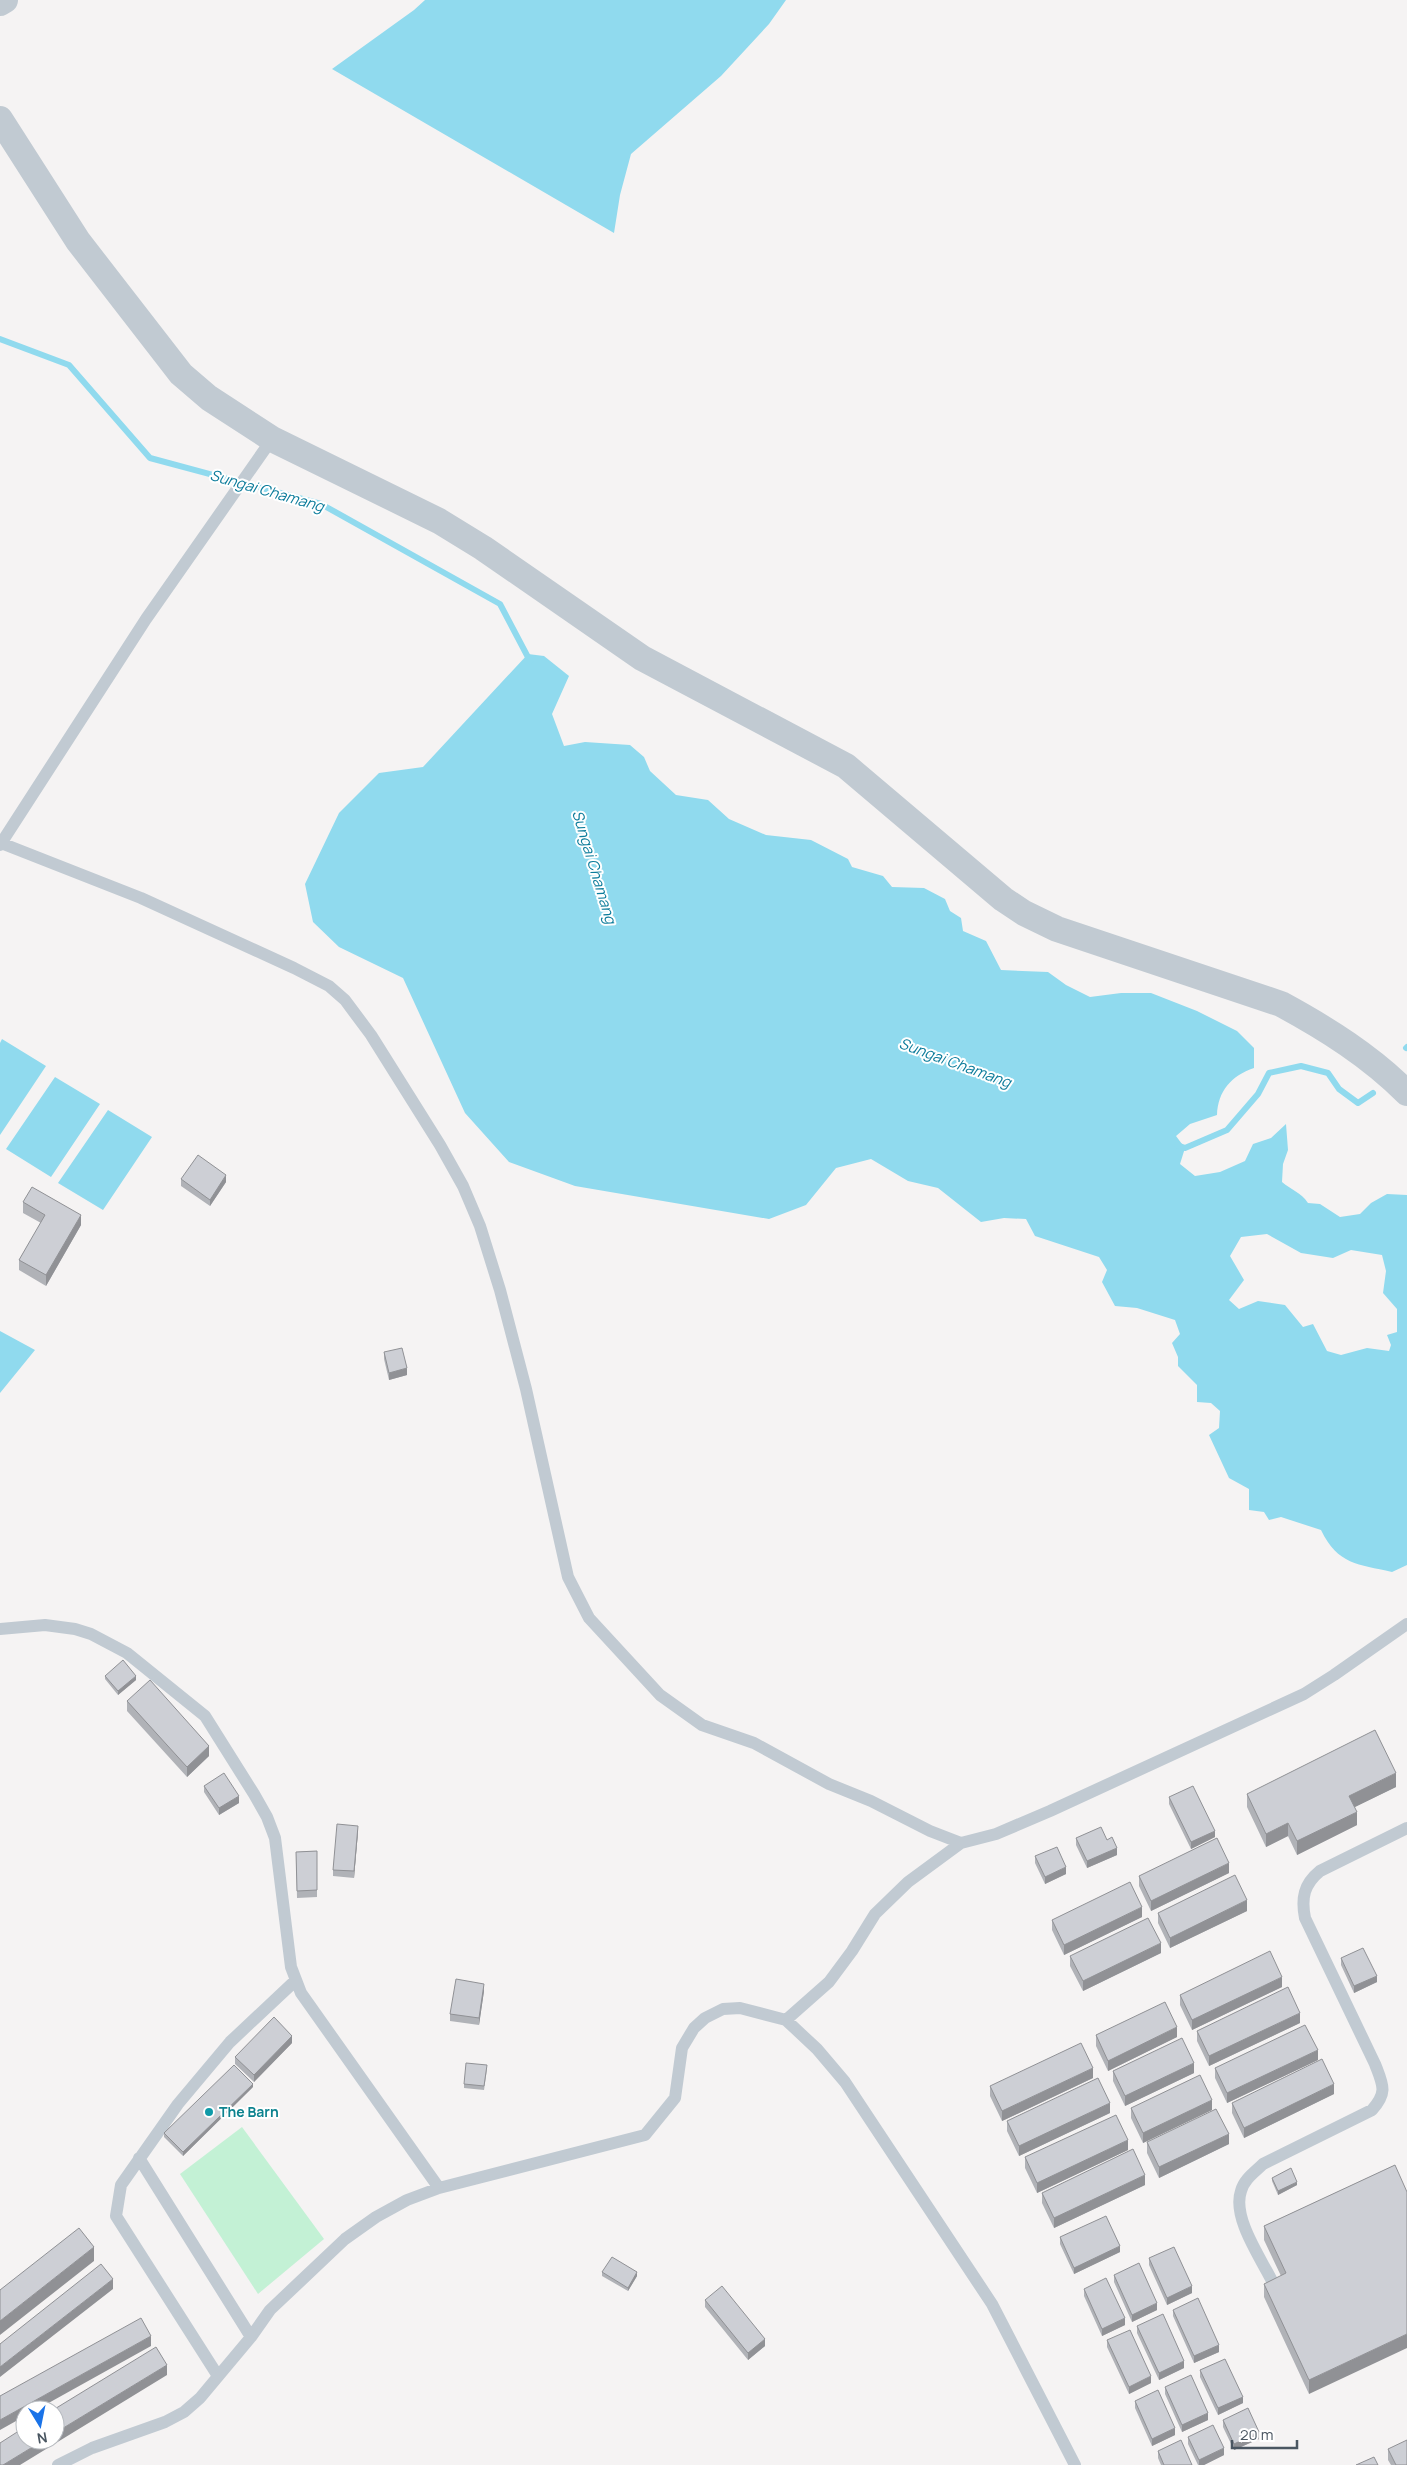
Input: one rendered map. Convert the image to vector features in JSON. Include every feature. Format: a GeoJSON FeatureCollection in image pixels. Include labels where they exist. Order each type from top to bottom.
{"type":"FeatureCollection","features":[{"type":"Feature","properties":{"kind":"street"},"geometry":{"type":"LineString","coordinates":[[0,3],[5,0]]}},
{"type":"Feature","properties":{"kind":"street"},"geometry":{"type":"LineString","coordinates":[[0,119],[78,241],[180,374],[216,403],[272,439],[438,521],[483,548],[642,658],[840,762],[865,780],[1003,899],[1024,913],[1058,929],[1281,1004],[1361,1052],[1407,1093]]}},
{"type":"Feature","properties":{"kind":"lane"},"geometry":{"type":"LineString","coordinates":[[272,439],[146,619],[1,844],[141,898],[294,968],[329,986],[345,1000],[371,1035],[440,1145],[463,1186],[480,1226],[500,1290],[526,1389],[564,1562],[578,1600],[589,1618],[660,1695],[702,1725],[754,1743],[830,1784],[872,1801],[930,1831],[961,1843]]}},
{"type":"Feature","properties":{"kind":"lane"},"geometry":{"type":"LineString","coordinates":[[0,1629],[45,1624],[91,1634],[127,1653],[204,1716],[254,1794],[267,1817],[275,1838],[291,1967],[295,1981],[301,1993],[439,2188]]}},
{"type":"Feature","properties":{"kind":"lane"},"geometry":{"type":"LineString","coordinates":[[786,2020],[829,1982],[852,1951],[875,1914],[908,1882],[961,1843],[996,1834],[1050,1811],[1124,1775],[1304,1694],[1407,1624]]}},
{"type":"Feature","properties":{"kind":"lane"},"geometry":{"type":"LineString","coordinates":[[1272,2281],[1242,2221],[1238,2202],[1241,2189],[1249,2176],[1264,2164],[1372,2110],[1383,2094],[1383,2085],[1375,2064],[1305,1918],[1302,1899],[1305,1887],[1311,1878],[1320,1871],[1407,1828]]}},
{"type":"Feature","properties":{"kind":"lane"},"geometry":{"type":"LineString","coordinates":[[218,2376],[116,2216],[121,2185],[178,2104],[230,2042],[295,1981]]}},
{"type":"Feature","properties":{"kind":"lane"},"geometry":{"type":"LineString","coordinates":[[58,2465],[92,2448],[165,2422],[184,2412],[200,2398],[252,2337],[270,2310],[345,2239],[376,2217],[407,2200],[439,2188],[645,2135],[675,2098],[682,2048],[694,2028],[705,2018],[723,2009],[740,2008],[786,2020],[817,2049],[845,2082],[939,2221],[992,2304],[1075,2465]]}},
{"type":"Feature","properties":{"kind":"lane"},"geometry":{"type":"LineString","coordinates":[[139,2158],[252,2337]]}},
{"type":"Feature","properties":{"kind":"green space"},"geometry":{"type":"Polygon","coordinates":[[[242,2127],[324,2239],[258,2294],[180,2174],[242,2127]]]}},
{"type":"Feature","properties":{"kind":"water"},"geometry":{"type":"Polygon","coordinates":[[[425,0],[786,0],[769,24],[721,76],[631,154],[620,195],[614,233],[332,69],[425,0]]]}},
{"type":"Feature","properties":{"kind":"water"},"geometry":{"type":"Polygon","coordinates":[[[528,654],[544,656],[569,676],[552,714],[564,746],[585,742],[630,745],[644,757],[650,771],[676,795],[708,800],[729,819],[766,835],[811,840],[848,859],[852,867],[883,876],[892,887],[924,888],[945,899],[950,911],[961,918],[963,931],[986,941],[1001,970],[1048,972],[1066,985],[1090,997],[1121,993],[1151,993],[1197,1011],[1237,1031],[1254,1048],[1254,1068],[1239,1075],[1227,1085],[1220,1099],[1217,1115],[1190,1124],[1176,1136],[1185,1148],[1180,1164],[1195,1176],[1220,1172],[1245,1161],[1253,1144],[1271,1138],[1286,1124],[1288,1150],[1283,1164],[1282,1182],[1308,1203],[1320,1204],[1340,1217],[1360,1214],[1371,1203],[1387,1194],[1407,1195],[1407,1565],[1392,1572],[1350,1561],[1334,1550],[1321,1530],[1281,1517],[1269,1520],[1264,1512],[1249,1510],[1249,1489],[1229,1478],[1209,1435],[1219,1428],[1220,1411],[1211,1403],[1197,1402],[1197,1385],[1178,1366],[1178,1357],[1172,1343],[1180,1334],[1175,1320],[1137,1308],[1115,1306],[1102,1282],[1107,1270],[1099,1257],[1035,1236],[1026,1219],[1004,1218],[981,1222],[938,1188],[908,1181],[871,1159],[836,1168],[806,1205],[769,1219],[575,1186],[509,1162],[465,1113],[403,978],[339,947],[313,922],[305,884],[339,813],[379,773],[423,767],[528,654]],[[1267,1234],[1241,1237],[1230,1256],[1244,1280],[1229,1300],[1239,1309],[1258,1301],[1285,1305],[1303,1327],[1313,1324],[1327,1351],[1341,1355],[1367,1348],[1389,1351],[1391,1345],[1387,1335],[1397,1332],[1397,1309],[1383,1293],[1386,1271],[1382,1255],[1351,1250],[1333,1258],[1301,1253],[1267,1234]]]}},
{"type":"Feature","properties":{"kind":"water"},"geometry":{"type":"Polygon","coordinates":[[[2,1039],[46,1066],[0,1135],[0,1043],[2,1039]]]}},
{"type":"Feature","properties":{"kind":"water"},"geometry":{"type":"Polygon","coordinates":[[[55,1077],[100,1104],[51,1177],[6,1149],[55,1077]]]}},
{"type":"Feature","properties":{"kind":"water"},"geometry":{"type":"Polygon","coordinates":[[[108,1110],[152,1137],[103,1210],[58,1183],[108,1110]]]}},
{"type":"Feature","properties":{"kind":"water"},"geometry":{"type":"Polygon","coordinates":[[[0,1331],[35,1350],[0,1393],[0,1331]]]}},
{"type":"Feature","properties":{"kind":"building"},"geometry":{"type":"Polygon","coordinates":[[[198,1155],[226,1175],[210,1200],[181,1179],[198,1155]]]}},
{"type":"Feature","properties":{"kind":"building"},"geometry":{"type":"Polygon","coordinates":[[[32,1187],[81,1215],[46,1275],[19,1260],[45,1215],[23,1202],[32,1187]]]}},
{"type":"Feature","properties":{"kind":"building"},"geometry":{"type":"Polygon","coordinates":[[[402,1348],[407,1368],[389,1373],[384,1352],[402,1348]]]}},
{"type":"Feature","properties":{"kind":"building"},"geometry":{"type":"Polygon","coordinates":[[[123,1660],[136,1676],[118,1691],[105,1676],[123,1660]]]}},
{"type":"Feature","properties":{"kind":"building"},"geometry":{"type":"Polygon","coordinates":[[[150,1680],[209,1746],[187,1767],[127,1701],[150,1680]]]}},
{"type":"Feature","properties":{"kind":"building"},"geometry":{"type":"Polygon","coordinates":[[[1375,1730],[1396,1773],[1349,1796],[1357,1812],[1297,1841],[1288,1823],[1266,1834],[1247,1794],[1375,1730]]]}},
{"type":"Feature","properties":{"kind":"building"},"geometry":{"type":"Polygon","coordinates":[[[224,1773],[239,1796],[219,1808],[204,1786],[224,1773]]]}},
{"type":"Feature","properties":{"kind":"building"},"geometry":{"type":"Polygon","coordinates":[[[1193,1786],[1215,1831],[1191,1842],[1169,1797],[1193,1786]]]}},
{"type":"Feature","properties":{"kind":"building"},"geometry":{"type":"Polygon","coordinates":[[[337,1824],[358,1826],[354,1871],[333,1870],[337,1824]]]}},
{"type":"Feature","properties":{"kind":"building"},"geometry":{"type":"Polygon","coordinates":[[[1101,1827],[1107,1840],[1112,1837],[1117,1848],[1087,1861],[1076,1838],[1101,1827]]]}},
{"type":"Feature","properties":{"kind":"building"},"geometry":{"type":"Polygon","coordinates":[[[1217,1838],[1229,1863],[1151,1901],[1139,1876],[1217,1838]]]}},
{"type":"Feature","properties":{"kind":"building"},"geometry":{"type":"Polygon","coordinates":[[[1057,1847],[1066,1867],[1045,1877],[1035,1856],[1057,1847]]]}},
{"type":"Feature","properties":{"kind":"building"},"geometry":{"type":"Polygon","coordinates":[[[317,1851],[317,1890],[297,1891],[296,1852],[317,1851]]]}},
{"type":"Feature","properties":{"kind":"building"},"geometry":{"type":"Polygon","coordinates":[[[1235,1875],[1247,1900],[1170,1938],[1158,1913],[1235,1875]]]}},
{"type":"Feature","properties":{"kind":"building"},"geometry":{"type":"Polygon","coordinates":[[[1130,1882],[1142,1907],[1064,1945],[1052,1920],[1130,1882]]]}},
{"type":"Feature","properties":{"kind":"building"},"geometry":{"type":"Polygon","coordinates":[[[1148,1918],[1161,1943],[1083,1981],[1070,1956],[1148,1918]]]}},
{"type":"Feature","properties":{"kind":"building"},"geometry":{"type":"Polygon","coordinates":[[[1363,1948],[1377,1976],[1354,1986],[1341,1958],[1363,1948]]]}},
{"type":"Feature","properties":{"kind":"building"},"geometry":{"type":"Polygon","coordinates":[[[1270,1951],[1282,1977],[1192,2020],[1180,1995],[1270,1951]]]}},
{"type":"Feature","properties":{"kind":"building"},"geometry":{"type":"Polygon","coordinates":[[[456,1979],[484,1984],[479,2018],[450,2014],[456,1979]]]}},
{"type":"Feature","properties":{"kind":"building"},"geometry":{"type":"Polygon","coordinates":[[[1288,1987],[1300,2013],[1209,2056],[1197,2031],[1288,1987]]]}},
{"type":"Feature","properties":{"kind":"building"},"geometry":{"type":"Polygon","coordinates":[[[1165,2002],[1177,2027],[1108,2061],[1096,2035],[1165,2002]]]}},
{"type":"Feature","properties":{"kind":"building"},"geometry":{"type":"Polygon","coordinates":[[[274,2017],[292,2036],[254,2075],[235,2057],[274,2017]]]}},
{"type":"Feature","properties":{"kind":"building"},"geometry":{"type":"Polygon","coordinates":[[[1305,2025],[1318,2050],[1227,2093],[1215,2068],[1305,2025]]]}},
{"type":"Feature","properties":{"kind":"building"},"geometry":{"type":"Polygon","coordinates":[[[1182,2038],[1194,2063],[1125,2096],[1113,2071],[1182,2038]]]}},
{"type":"Feature","properties":{"kind":"building"},"geometry":{"type":"Polygon","coordinates":[[[1081,2043],[1093,2068],[1002,2111],[990,2086],[1081,2043]]]}},
{"type":"Feature","properties":{"kind":"building"},"geometry":{"type":"Polygon","coordinates":[[[1322,2059],[1334,2084],[1244,2128],[1232,2103],[1322,2059]]]}},
{"type":"Feature","properties":{"kind":"building"},"geometry":{"type":"Polygon","coordinates":[[[466,2063],[487,2065],[484,2086],[464,2084],[466,2063]]]}},
{"type":"Feature","properties":{"kind":"building","name":"The Barn"},"geometry":{"type":"Polygon","coordinates":[[[234,2065],[253,2084],[183,2152],[164,2133],[234,2065]]]}},
{"type":"Feature","properties":{"kind":"building"},"geometry":{"type":"Polygon","coordinates":[[[1200,2075],[1212,2100],[1143,2133],[1131,2108],[1200,2075]]]}},
{"type":"Feature","properties":{"kind":"building"},"geometry":{"type":"Polygon","coordinates":[[[1098,2078],[1110,2103],[1019,2146],[1007,2121],[1098,2078]]]}},
{"type":"Feature","properties":{"kind":"building"},"geometry":{"type":"Polygon","coordinates":[[[1216,2109],[1229,2134],[1159,2167],[1147,2142],[1216,2109]]]}},
{"type":"Feature","properties":{"kind":"building"},"geometry":{"type":"Polygon","coordinates":[[[1116,2115],[1128,2140],[1037,2183],[1025,2157],[1116,2115]]]}},
{"type":"Feature","properties":{"kind":"building"},"geometry":{"type":"Polygon","coordinates":[[[1133,2149],[1145,2175],[1054,2218],[1042,2193],[1133,2149]]]}},
{"type":"Feature","properties":{"kind":"building"},"geometry":{"type":"Polygon","coordinates":[[[1395,2165],[1407,2192],[1407,2334],[1309,2380],[1264,2284],[1286,2273],[1264,2226],[1395,2165]]]}},
{"type":"Feature","properties":{"kind":"building"},"geometry":{"type":"Polygon","coordinates":[[[1291,2168],[1297,2182],[1278,2191],[1272,2178],[1291,2168]]]}},
{"type":"Feature","properties":{"kind":"building"},"geometry":{"type":"Polygon","coordinates":[[[1106,2216],[1120,2246],[1074,2268],[1060,2237],[1106,2216]]]}},
{"type":"Feature","properties":{"kind":"building"},"geometry":{"type":"Polygon","coordinates":[[[79,2228],[94,2247],[0,2321],[0,2290],[79,2228]]]}},
{"type":"Feature","properties":{"kind":"building"},"geometry":{"type":"Polygon","coordinates":[[[1174,2247],[1192,2286],[1167,2298],[1149,2258],[1174,2247]]]}},
{"type":"Feature","properties":{"kind":"building"},"geometry":{"type":"Polygon","coordinates":[[[612,2257],[637,2272],[628,2288],[602,2272],[612,2257]]]}},
{"type":"Feature","properties":{"kind":"building"},"geometry":{"type":"Polygon","coordinates":[[[1139,2263],[1157,2303],[1132,2315],[1114,2275],[1139,2263]]]}},
{"type":"Feature","properties":{"kind":"building"},"geometry":{"type":"Polygon","coordinates":[[[101,2264],[113,2279],[0,2367],[0,2344],[101,2264]]]}},
{"type":"Feature","properties":{"kind":"building"},"geometry":{"type":"Polygon","coordinates":[[[1106,2278],[1125,2318],[1102,2329],[1084,2289],[1106,2278]]]}},
{"type":"Feature","properties":{"kind":"building"},"geometry":{"type":"Polygon","coordinates":[[[722,2286],[765,2339],[748,2353],[705,2300],[722,2286]]]}},
{"type":"Feature","properties":{"kind":"building"},"geometry":{"type":"Polygon","coordinates":[[[1198,2298],[1219,2345],[1194,2356],[1173,2310],[1198,2298]]]}},
{"type":"Feature","properties":{"kind":"building"},"geometry":{"type":"Polygon","coordinates":[[[1163,2314],[1184,2361],[1159,2373],[1137,2326],[1163,2314]]]}},
{"type":"Feature","properties":{"kind":"building"},"geometry":{"type":"Polygon","coordinates":[[[141,2318],[151,2336],[36,2400],[15,2400],[15,2412],[0,2420],[0,2396],[141,2318]]]}},
{"type":"Feature","properties":{"kind":"building"},"geometry":{"type":"Polygon","coordinates":[[[1130,2330],[1151,2376],[1129,2387],[1107,2340],[1130,2330]]]}},
{"type":"Feature","properties":{"kind":"building"},"geometry":{"type":"Polygon","coordinates":[[[156,2347],[167,2365],[65,2427],[65,2403],[156,2347]]]}},
{"type":"Feature","properties":{"kind":"building"},"geometry":{"type":"Polygon","coordinates":[[[1225,2359],[1243,2397],[1218,2408],[1200,2370],[1225,2359]]]}},
{"type":"Feature","properties":{"kind":"building"},"geometry":{"type":"Polygon","coordinates":[[[1191,2375],[1208,2413],[1182,2425],[1165,2387],[1191,2375]]]}},
{"type":"Feature","properties":{"kind":"building"},"geometry":{"type":"Polygon","coordinates":[[[1158,2390],[1175,2428],[1152,2439],[1135,2401],[1158,2390]]]}},
{"type":"Feature","properties":{"kind":"building"},"geometry":{"type":"Polygon","coordinates":[[[1248,2408],[1259,2432],[1234,2444],[1223,2420],[1248,2408]]]}},
{"type":"Feature","properties":{"kind":"building"},"geometry":{"type":"Polygon","coordinates":[[[1213,2425],[1224,2448],[1199,2460],[1188,2437],[1213,2425]]]}},
{"type":"Feature","properties":{"kind":"building"},"geometry":{"type":"Polygon","coordinates":[[[15,2433],[15,2450],[28,2450],[0,2465],[0,2443],[15,2433]]]}},
{"type":"Feature","properties":{"kind":"building"},"geometry":{"type":"Polygon","coordinates":[[[1181,2440],[1192,2465],[1164,2465],[1158,2451],[1181,2440]]]}},
{"type":"Feature","properties":{"kind":"building"},"geometry":{"type":"Polygon","coordinates":[[[1407,2440],[1407,2465],[1396,2465],[1388,2449],[1407,2440]]]}},
{"type":"Feature","properties":{"kind":"building"},"geometry":{"type":"Polygon","coordinates":[[[1374,2457],[1378,2465],[1356,2465],[1374,2457]]]}},
{"type":"Feature","properties":{"kind":"waterway","name":"Sungai Chamang"},"geometry":{"type":"LineString","coordinates":[[0,339],[69,365],[150,458],[321,504],[500,604],[530,661]]}},
{"type":"Feature","properties":{"kind":"waterway","name":"Sungai Chamang"},"geometry":{"type":"LineString","coordinates":[[1177,1145],[1185,1148],[1227,1130],[1258,1094],[1269,1073],[1301,1066],[1328,1073],[1339,1089],[1358,1103],[1373,1093]]}},
{"type":"Feature","properties":{"kind":"place","name":"The Barn"},"geometry":{"type":"Point","coordinates":[209,2112]}}]}
